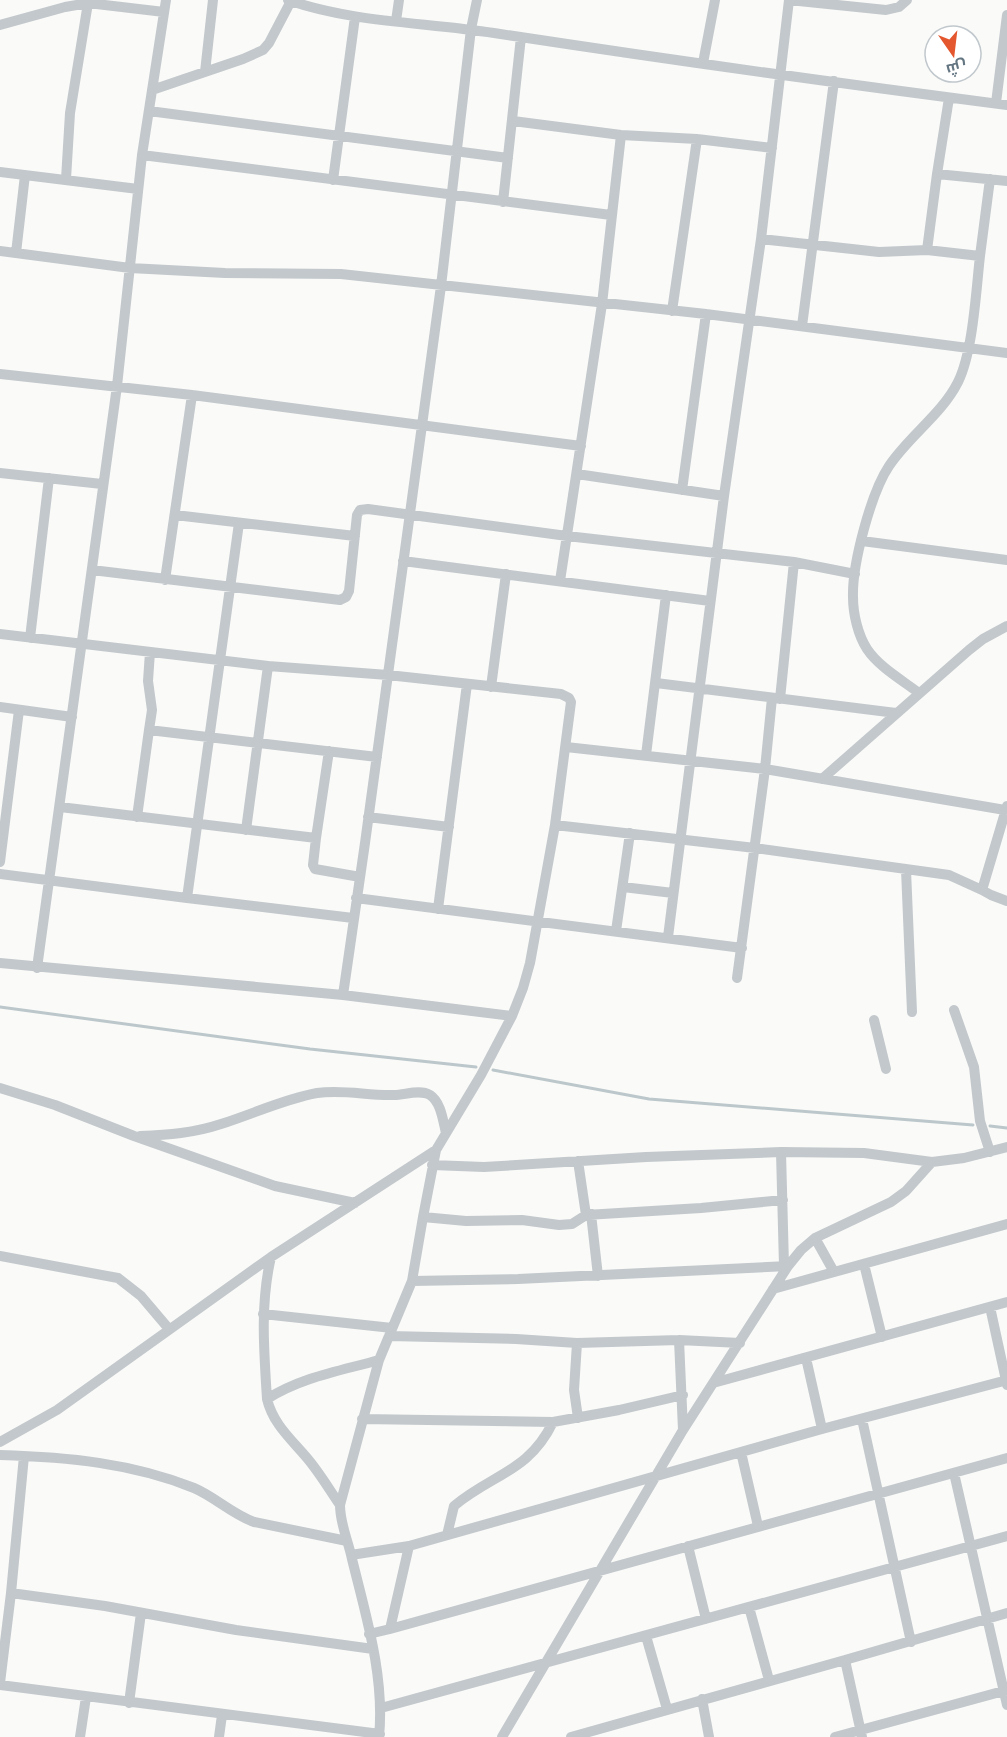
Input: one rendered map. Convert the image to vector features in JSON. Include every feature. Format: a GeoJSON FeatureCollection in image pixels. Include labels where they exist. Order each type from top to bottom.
{"type":"FeatureCollection","features":[{"type":"Feature","properties":{"kind":"street"},"geometry":{"type":"LineString","coordinates":[[37,968],[117,386],[142,154],[166,0]]}},
{"type":"Feature","properties":{"kind":"street"},"geometry":{"type":"LineString","coordinates":[[205,72],[213,0]]}},
{"type":"Feature","properties":{"kind":"street"},"geometry":{"type":"LineString","coordinates":[[396,21],[399,0]]}},
{"type":"Feature","properties":{"kind":"street"},"geometry":{"type":"LineString","coordinates":[[343,995],[411,513],[458,152],[471,29],[477,0]]}},
{"type":"Feature","properties":{"kind":"street"},"geometry":{"type":"LineString","coordinates":[[703,63],[715,0]]}},
{"type":"Feature","properties":{"kind":"street"},"geometry":{"type":"LineString","coordinates":[[668,937],[724,496],[751,320],[789,0],[838,3],[886,10],[898,7],[907,0]]}},
{"type":"Feature","properties":{"kind":"street"},"geometry":{"type":"LineString","coordinates":[[152,90],[255,55],[263,50],[269,43],[289,1],[355,17],[471,29],[1001,104],[1007,15]]}},
{"type":"Feature","properties":{"kind":"street"},"geometry":{"type":"LineString","coordinates":[[0,25],[88,3],[164,12]]}},
{"type":"Feature","properties":{"kind":"street"},"geometry":{"type":"LineString","coordinates":[[66,179],[70,112],[88,3]]}},
{"type":"Feature","properties":{"kind":"street"},"geometry":{"type":"LineString","coordinates":[[333,180],[355,17]]}},
{"type":"Feature","properties":{"kind":"street"},"geometry":{"type":"LineString","coordinates":[[503,202],[521,37]]}},
{"type":"Feature","properties":{"kind":"street"},"geometry":{"type":"LineString","coordinates":[[802,326],[834,81]]}},
{"type":"Feature","properties":{"kind":"street"},"geometry":{"type":"LineString","coordinates":[[927,250],[949,98]]}},
{"type":"Feature","properties":{"kind":"street"},"geometry":{"type":"LineString","coordinates":[[149,111],[508,158]]}},
{"type":"Feature","properties":{"kind":"street"},"geometry":{"type":"LineString","coordinates":[[513,121],[621,135],[697,139],[772,148]]}},
{"type":"Feature","properties":{"kind":"street"},"geometry":{"type":"LineString","coordinates":[[560,581],[602,303],[621,135]]}},
{"type":"Feature","properties":{"kind":"street"},"geometry":{"type":"LineString","coordinates":[[672,311],[697,139]]}},
{"type":"Feature","properties":{"kind":"street"},"geometry":{"type":"LineString","coordinates":[[142,154],[611,215]]}},
{"type":"Feature","properties":{"kind":"street"},"geometry":{"type":"LineString","coordinates":[[0,172],[138,189]]}},
{"type":"Feature","properties":{"kind":"street"},"geometry":{"type":"LineString","coordinates":[[937,174],[1007,181]]}},
{"type":"Feature","properties":{"kind":"street"},"geometry":{"type":"LineString","coordinates":[[16,253],[25,175]]}},
{"type":"Feature","properties":{"kind":"street"},"geometry":{"type":"LineString","coordinates":[[919,693],[883,665],[868,651],[861,639],[852,599],[855,574],[872,502],[888,467],[906,443],[947,398],[964,369],[990,179]]}},
{"type":"Feature","properties":{"kind":"street"},"geometry":{"type":"LineString","coordinates":[[761,239],[879,252],[927,250],[980,256]]}},
{"type":"Feature","properties":{"kind":"street"},"geometry":{"type":"LineString","coordinates":[[0,251],[130,268],[225,273],[341,274],[706,314],[1007,353]]}},
{"type":"Feature","properties":{"kind":"street"},"geometry":{"type":"LineString","coordinates":[[682,490],[706,314]]}},
{"type":"Feature","properties":{"kind":"street"},"geometry":{"type":"LineString","coordinates":[[0,374],[192,394],[581,446]]}},
{"type":"Feature","properties":{"kind":"street"},"geometry":{"type":"LineString","coordinates":[[165,580],[192,394]]}},
{"type":"Feature","properties":{"kind":"street"},"geometry":{"type":"LineString","coordinates":[[0,473],[102,484]]}},
{"type":"Feature","properties":{"kind":"street"},"geometry":{"type":"LineString","coordinates":[[577,474],[724,496]]}},
{"type":"Feature","properties":{"kind":"street"},"geometry":{"type":"LineString","coordinates":[[30,638],[49,478]]}},
{"type":"Feature","properties":{"kind":"street"},"geometry":{"type":"LineString","coordinates":[[92,570],[340,600],[346,597],[349,591],[357,515],[360,510],[368,508],[567,536],[794,562],[855,574]]}},
{"type":"Feature","properties":{"kind":"street"},"geometry":{"type":"LineString","coordinates":[[175,515],[355,536]]}},
{"type":"Feature","properties":{"kind":"street"},"geometry":{"type":"LineString","coordinates":[[187,898],[239,523]]}},
{"type":"Feature","properties":{"kind":"street"},"geometry":{"type":"LineString","coordinates":[[862,541],[1007,560]]}},
{"type":"Feature","properties":{"kind":"street"},"geometry":{"type":"LineString","coordinates":[[403,561],[710,601]]}},
{"type":"Feature","properties":{"kind":"street"},"geometry":{"type":"LineString","coordinates":[[737,978],[794,562]]}},
{"type":"Feature","properties":{"kind":"street"},"geometry":{"type":"LineString","coordinates":[[491,687],[506,574]]}},
{"type":"Feature","properties":{"kind":"street"},"geometry":{"type":"LineString","coordinates":[[646,755],[666,595]]}},
{"type":"Feature","properties":{"kind":"street"},"geometry":{"type":"LineString","coordinates":[[822,779],[976,644],[1007,627]]}},
{"type":"Feature","properties":{"kind":"street"},"geometry":{"type":"LineString","coordinates":[[0,634],[268,666],[388,675],[561,694],[572,702],[555,825],[530,963],[512,1016],[481,1076],[435,1150],[412,1281],[379,1360],[340,1505],[341,1522],[373,1649],[381,1708],[380,1736],[0,1684],[24,1456]]}},
{"type":"Feature","properties":{"kind":"street"},"geometry":{"type":"LineString","coordinates":[[137,817],[152,710],[148,681],[150,652]]}},
{"type":"Feature","properties":{"kind":"street"},"geometry":{"type":"LineString","coordinates":[[246,830],[268,666]]}},
{"type":"Feature","properties":{"kind":"street"},"geometry":{"type":"LineString","coordinates":[[656,683],[896,713]]}},
{"type":"Feature","properties":{"kind":"street"},"geometry":{"type":"LineString","coordinates":[[438,909],[467,684]]}},
{"type":"Feature","properties":{"kind":"street"},"geometry":{"type":"LineString","coordinates":[[0,707],[72,717]]}},
{"type":"Feature","properties":{"kind":"street"},"geometry":{"type":"LineString","coordinates":[[0,862],[3,818],[20,710]]}},
{"type":"Feature","properties":{"kind":"street"},"geometry":{"type":"LineString","coordinates":[[149,730],[209,739],[377,757]]}},
{"type":"Feature","properties":{"kind":"street"},"geometry":{"type":"LineString","coordinates":[[566,747],[765,769],[1006,808],[982,890]]}},
{"type":"Feature","properties":{"kind":"street"},"geometry":{"type":"LineString","coordinates":[[329,752],[313,865],[315,869],[360,877]]}},
{"type":"Feature","properties":{"kind":"street"},"geometry":{"type":"LineString","coordinates":[[60,807],[316,838]]}},
{"type":"Feature","properties":{"kind":"street"},"geometry":{"type":"LineString","coordinates":[[368,818],[449,827]]}},
{"type":"Feature","properties":{"kind":"street"},"geometry":{"type":"LineString","coordinates":[[555,825],[680,838],[949,875],[1007,901]]}},
{"type":"Feature","properties":{"kind":"street"},"geometry":{"type":"LineString","coordinates":[[616,931],[630,833]]}},
{"type":"Feature","properties":{"kind":"street"},"geometry":{"type":"LineString","coordinates":[[906,870],[912,1012]]}},
{"type":"Feature","properties":{"kind":"street"},"geometry":{"type":"LineString","coordinates":[[0,874],[353,918]]}},
{"type":"Feature","properties":{"kind":"street"},"geometry":{"type":"LineString","coordinates":[[622,887],[673,893]]}},
{"type":"Feature","properties":{"kind":"street"},"geometry":{"type":"LineString","coordinates":[[356,898],[742,948]]}},
{"type":"Feature","properties":{"kind":"street"},"geometry":{"type":"LineString","coordinates":[[0,963],[343,995],[512,1016]]}},
{"type":"Feature","properties":{"kind":"street"},"geometry":{"type":"LineString","coordinates":[[954,1010],[974,1067],[980,1121],[990,1152]]}},
{"type":"Feature","properties":{"kind":"street"},"geometry":{"type":"LineString","coordinates":[[874,1020],[886,1069]]}},
{"type":"Feature","properties":{"kind":"street"},"geometry":{"type":"LineString","coordinates":[[0,1088],[55,1105],[275,1186],[356,1203]]}},
{"type":"Feature","properties":{"kind":"street"},"geometry":{"type":"LineString","coordinates":[[134,1136],[191,1132],[222,1124],[291,1099],[340,1090],[392,1096],[423,1093],[430,1095],[440,1108],[446,1132]]}},
{"type":"Feature","properties":{"kind":"street"},"geometry":{"type":"LineString","coordinates":[[432,1165],[484,1167],[646,1156],[781,1152],[864,1153],[932,1162],[964,1158],[1007,1147]]}},
{"type":"Feature","properties":{"kind":"street"},"geometry":{"type":"LineString","coordinates":[[0,1442],[57,1410],[271,1257],[435,1150]]}},
{"type":"Feature","properties":{"kind":"street"},"geometry":{"type":"LineString","coordinates":[[781,1152],[786,1266]]}},
{"type":"Feature","properties":{"kind":"street"},"geometry":{"type":"LineString","coordinates":[[578,1161],[598,1276]]}},
{"type":"Feature","properties":{"kind":"street"},"geometry":{"type":"LineString","coordinates":[[502,1737],[683,1430],[740,1343],[786,1266],[815,1238],[891,1202],[906,1191],[932,1162]]}},
{"type":"Feature","properties":{"kind":"street"},"geometry":{"type":"LineString","coordinates":[[423,1217],[466,1221],[522,1220],[559,1225],[572,1224],[589,1215],[783,1200]]}},
{"type":"Feature","properties":{"kind":"street"},"geometry":{"type":"LineString","coordinates":[[773,1289],[1007,1224]]}},
{"type":"Feature","properties":{"kind":"street"},"geometry":{"type":"LineString","coordinates":[[815,1238],[834,1272]]}},
{"type":"Feature","properties":{"kind":"street"},"geometry":{"type":"LineString","coordinates":[[0,1256],[118,1278],[141,1296],[169,1329]]}},
{"type":"Feature","properties":{"kind":"street"},"geometry":{"type":"LineString","coordinates":[[271,1257],[263,1314],[267,1400],[270,1412],[308,1459],[340,1505]]}},
{"type":"Feature","properties":{"kind":"street"},"geometry":{"type":"LineString","coordinates":[[864,1264],[882,1337]]}},
{"type":"Feature","properties":{"kind":"street"},"geometry":{"type":"LineString","coordinates":[[412,1281],[598,1276],[786,1266]]}},
{"type":"Feature","properties":{"kind":"street"},"geometry":{"type":"LineString","coordinates":[[713,1383],[1007,1302]]}},
{"type":"Feature","properties":{"kind":"street"},"geometry":{"type":"LineString","coordinates":[[351,1555],[409,1546],[822,1429],[1007,1382],[990,1306]]}},
{"type":"Feature","properties":{"kind":"street"},"geometry":{"type":"LineString","coordinates":[[263,1314],[390,1332],[577,1343],[679,1340],[740,1343]]}},
{"type":"Feature","properties":{"kind":"street"},"geometry":{"type":"LineString","coordinates":[[679,1340],[683,1430]]}},
{"type":"Feature","properties":{"kind":"street"},"geometry":{"type":"LineString","coordinates":[[577,1343],[574,1390],[578,1418]]}},
{"type":"Feature","properties":{"kind":"street"},"geometry":{"type":"LineString","coordinates":[[806,1358],[822,1429]]}},
{"type":"Feature","properties":{"kind":"street"},"geometry":{"type":"LineString","coordinates":[[267,1400],[284,1388],[303,1380],[379,1360]]}},
{"type":"Feature","properties":{"kind":"street"},"geometry":{"type":"LineString","coordinates":[[362,1419],[553,1422],[682,1395]]}},
{"type":"Feature","properties":{"kind":"street"},"geometry":{"type":"LineString","coordinates":[[862,1419],[911,1642]]}},
{"type":"Feature","properties":{"kind":"street"},"geometry":{"type":"LineString","coordinates":[[447,1535],[453,1506],[523,1463],[544,1441],[553,1422]]}},
{"type":"Feature","properties":{"kind":"street"},"geometry":{"type":"LineString","coordinates":[[741,1452],[758,1526]]}},
{"type":"Feature","properties":{"kind":"street"},"geometry":{"type":"LineString","coordinates":[[0,1455],[92,1461],[134,1468],[204,1492],[243,1518],[254,1522],[347,1541]]}},
{"type":"Feature","properties":{"kind":"street"},"geometry":{"type":"LineString","coordinates":[[369,1634],[1007,1458]]}},
{"type":"Feature","properties":{"kind":"street"},"geometry":{"type":"LineString","coordinates":[[954,1473],[1007,1704]]}},
{"type":"Feature","properties":{"kind":"street"},"geometry":{"type":"LineString","coordinates":[[381,1708],[1007,1536]]}},
{"type":"Feature","properties":{"kind":"street"},"geometry":{"type":"LineString","coordinates":[[390,1629],[409,1546]]}},
{"type":"Feature","properties":{"kind":"street"},"geometry":{"type":"LineString","coordinates":[[688,1546],[706,1619]]}},
{"type":"Feature","properties":{"kind":"street"},"geometry":{"type":"LineString","coordinates":[[11,1593],[236,1630],[373,1649]]}},
{"type":"Feature","properties":{"kind":"street"},"geometry":{"type":"LineString","coordinates":[[748,1608],[769,1680]]}},
{"type":"Feature","properties":{"kind":"street"},"geometry":{"type":"LineString","coordinates":[[129,1703],[141,1613]]}},
{"type":"Feature","properties":{"kind":"street"},"geometry":{"type":"LineString","coordinates":[[574,1737],[1007,1613]]}},
{"type":"Feature","properties":{"kind":"street"},"geometry":{"type":"LineString","coordinates":[[646,1636],[667,1709]]}},
{"type":"Feature","properties":{"kind":"street"},"geometry":{"type":"LineString","coordinates":[[845,1660],[861,1733]]}},
{"type":"Feature","properties":{"kind":"street"},"geometry":{"type":"LineString","coordinates":[[836,1737],[861,1733],[1005,1690]]}},
{"type":"Feature","properties":{"kind":"street"},"geometry":{"type":"LineString","coordinates":[[80,1737],[86,1697]]}},
{"type":"Feature","properties":{"kind":"street"},"geometry":{"type":"LineString","coordinates":[[702,1699],[710,1737]]}},
{"type":"Feature","properties":{"kind":"street"},"geometry":{"type":"LineString","coordinates":[[219,1737],[222,1715]]}},
{"type":"Feature","properties":{"kind":"waterway"},"geometry":{"type":"LineString","coordinates":[[0,1007],[310,1049],[476,1067]]}},
{"type":"Feature","properties":{"kind":"waterway"},"geometry":{"type":"LineString","coordinates":[[493,1070],[649,1099],[973,1125]]}},
{"type":"Feature","properties":{"kind":"waterway"},"geometry":{"type":"LineString","coordinates":[[990,1126],[1007,1128]]}}]}
